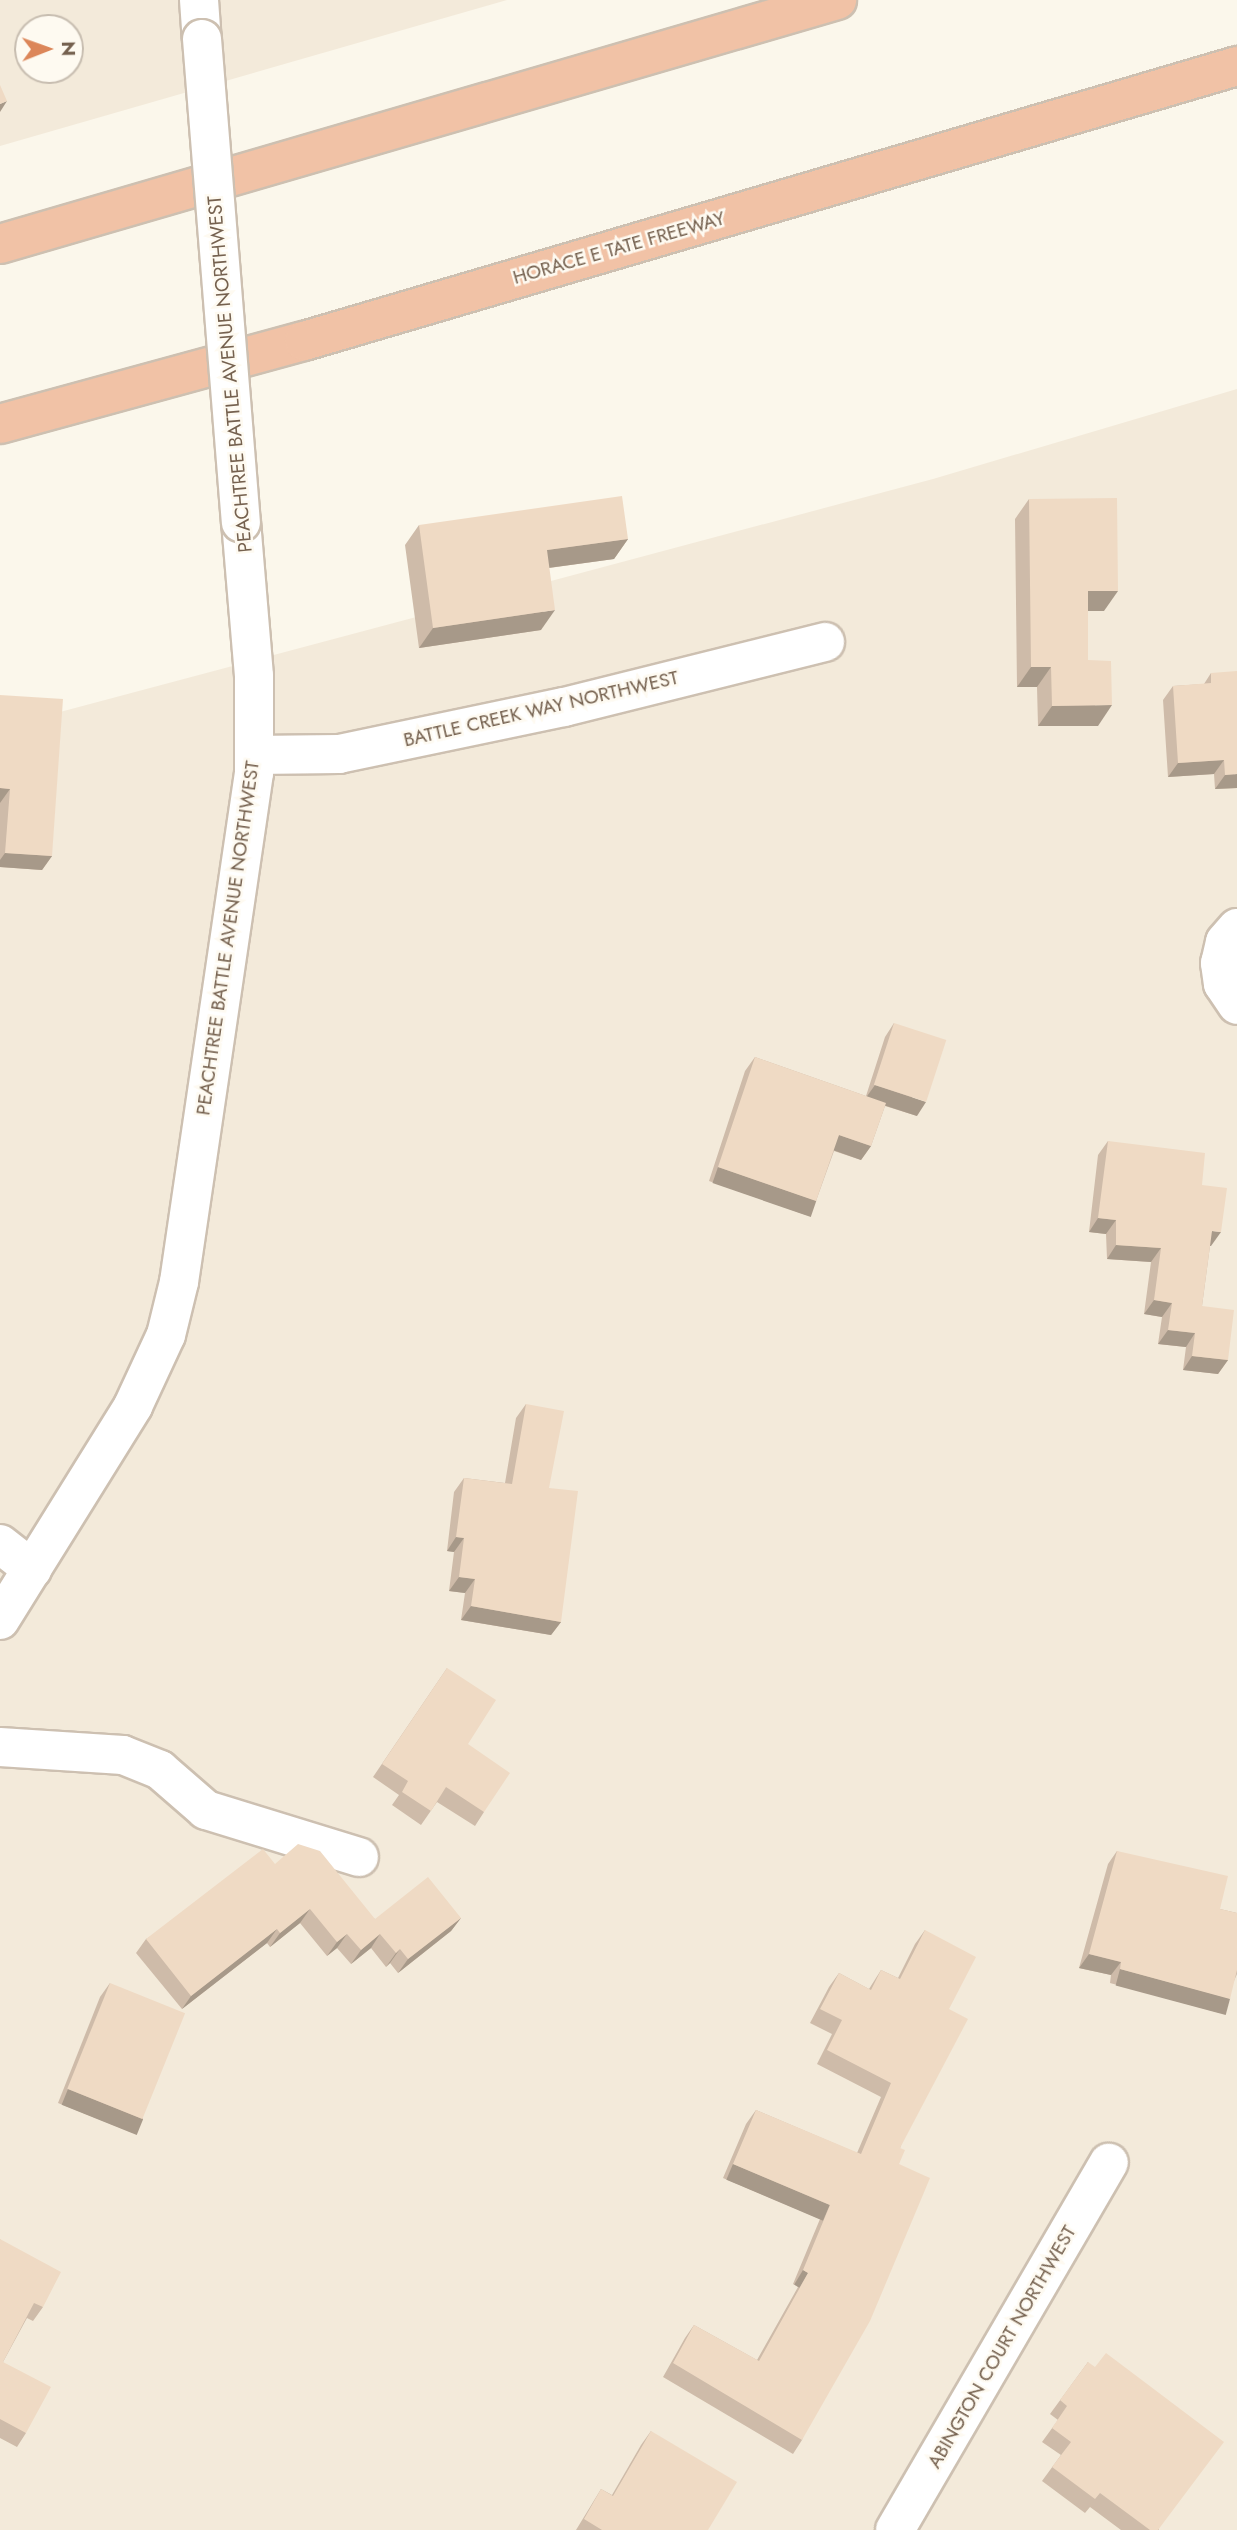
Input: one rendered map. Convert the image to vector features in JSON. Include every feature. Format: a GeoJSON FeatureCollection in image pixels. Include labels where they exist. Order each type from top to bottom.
{"type":"FeatureCollection","features":[{"type":"Feature","properties":{"kind":"highway"},"geometry":{"type":"LineString","coordinates":[[0,244],[837,0]]}},
{"type":"Feature","properties":{"kind":"highway","name":"HORACE E TATE FREEWAY"},"geometry":{"type":"LineString","coordinates":[[0,424],[304,341],[1237,66]]}},
{"type":"Feature","properties":{"kind":"street","name":"PEACHTREE BATTLE AVENUE NORTHWEST"},"geometry":{"type":"LineString","coordinates":[[0,1620],[133,1406],[166,1335],[183,1255],[254,755],[254,676],[199,0]]}},
{"type":"Feature","properties":{"kind":"street","name":"BATTLE CREEK WAY NORTHWEST"},"geometry":{"type":"LineString","coordinates":[[254,755],[339,754],[564,707],[825,642]]}},
{"type":"Feature","properties":{"kind":"street"},"geometry":{"type":"LineString","coordinates":[[1237,928],[1226,942],[1220,963],[1223,984],[1237,1005]]}},
{"type":"Feature","properties":{"kind":"street"},"geometry":{"type":"LineString","coordinates":[[0,1544],[32,1569]]}},
{"type":"Feature","properties":{"kind":"street"},"geometry":{"type":"LineString","coordinates":[[0,1747],[123,1755],[160,1770],[206,1810],[359,1857]]}},
{"type":"Feature","properties":{"kind":"street","name":"ABINGTON COURT NORTHWEST"},"geometry":{"type":"LineString","coordinates":[[895,2530],[1109,2163]]}},
{"type":"Feature","properties":{"kind":"shaded area"},"geometry":{"type":"Polygon","coordinates":[[[0,0],[507,0],[0,146],[0,0]]]}},
{"type":"Feature","properties":{"kind":"shaded area"},"geometry":{"type":"Polygon","coordinates":[[[1237,389],[1237,2530],[0,2530],[0,728],[933,479],[1237,389]]]}},
{"type":"Feature","properties":{"kind":"building"},"geometry":{"type":"Polygon","coordinates":[[[0,85],[7,101],[0,104],[0,85]]]}},
{"type":"Feature","properties":{"kind":"building"},"geometry":{"type":"Polygon","coordinates":[[[622,496],[628,539],[547,550],[555,610],[433,628],[419,525],[622,496]]]}},
{"type":"Feature","properties":{"kind":"building"},"geometry":{"type":"Polygon","coordinates":[[[1117,498],[1118,591],[1088,591],[1088,660],[1111,661],[1112,705],[1052,706],[1051,667],[1031,667],[1029,499],[1117,498]]]}},
{"type":"Feature","properties":{"kind":"building"},"geometry":{"type":"Polygon","coordinates":[[[1237,671],[1237,774],[1225,775],[1224,760],[1178,763],[1173,686],[1211,683],[1211,673],[1237,671]]]}},
{"type":"Feature","properties":{"kind":"building"},"geometry":{"type":"Polygon","coordinates":[[[0,695],[63,699],[52,856],[5,853],[10,789],[0,788],[0,695]]]}},
{"type":"Feature","properties":{"kind":"building"},"geometry":{"type":"Polygon","coordinates":[[[894,1023],[946,1040],[926,1102],[874,1085],[894,1023]]]}},
{"type":"Feature","properties":{"kind":"building"},"geometry":{"type":"Polygon","coordinates":[[[755,1057],[886,1103],[871,1146],[839,1135],[816,1201],[718,1167],[755,1057]]]}},
{"type":"Feature","properties":{"kind":"building"},"geometry":{"type":"Polygon","coordinates":[[[1108,1141],[1205,1153],[1202,1185],[1227,1188],[1221,1232],[1212,1231],[1202,1306],[1234,1310],[1228,1360],[1192,1356],[1195,1333],[1168,1330],[1172,1303],[1154,1300],[1161,1248],[1116,1245],[1116,1220],[1098,1218],[1108,1141]]]}},
{"type":"Feature","properties":{"kind":"building"},"geometry":{"type":"Polygon","coordinates":[[[526,1404],[564,1411],[549,1488],[578,1491],[561,1622],[471,1606],[475,1579],[459,1577],[464,1538],[456,1537],[464,1478],[512,1484],[526,1404]]]}},
{"type":"Feature","properties":{"kind":"building"},"geometry":{"type":"Polygon","coordinates":[[[447,1668],[496,1700],[468,1744],[510,1773],[484,1812],[446,1787],[431,1811],[402,1792],[408,1781],[382,1764],[447,1668]]]}},
{"type":"Feature","properties":{"kind":"building"},"geometry":{"type":"Polygon","coordinates":[[[298,1844],[320,1851],[375,1919],[428,1877],[461,1918],[408,1959],[400,1949],[396,1953],[380,1934],[361,1950],[347,1934],[337,1942],[310,1909],[280,1933],[277,1929],[191,1996],[146,1939],[263,1849],[275,1864],[298,1844]]]}},
{"type":"Feature","properties":{"kind":"building"},"geometry":{"type":"Polygon","coordinates":[[[1117,1851],[1228,1876],[1220,1909],[1237,1913],[1237,1970],[1230,1999],[1120,1969],[1121,1962],[1089,1954],[1117,1851]]]}},
{"type":"Feature","properties":{"kind":"building"},"geometry":{"type":"Polygon","coordinates":[[[925,1930],[976,1957],[949,2009],[968,2019],[900,2148],[905,2150],[899,2164],[930,2178],[870,2321],[802,2440],[673,2363],[694,2325],[759,2361],[808,2273],[803,2270],[830,2205],[733,2164],[756,2110],[861,2154],[891,2083],[827,2050],[842,2020],[820,2009],[839,1973],[871,1990],[881,1970],[900,1979],[925,1930]]]}},
{"type":"Feature","properties":{"kind":"building"},"geometry":{"type":"Polygon","coordinates":[[[110,1983],[185,2013],[142,2119],[67,2089],[110,1983]]]}},
{"type":"Feature","properties":{"kind":"building"},"geometry":{"type":"Polygon","coordinates":[[[0,2239],[61,2272],[43,2307],[34,2303],[3,2362],[51,2387],[26,2433],[0,2419],[0,2239]]]}},
{"type":"Feature","properties":{"kind":"building"},"geometry":{"type":"Polygon","coordinates":[[[1106,2353],[1224,2442],[1158,2530],[1150,2530],[1100,2493],[1095,2499],[1052,2467],[1071,2442],[1052,2428],[1067,2406],[1060,2400],[1088,2362],[1095,2367],[1106,2353]]]}},
{"type":"Feature","properties":{"kind":"building"},"geometry":{"type":"Polygon","coordinates":[[[651,2431],[737,2482],[708,2530],[602,2530],[584,2519],[601,2489],[613,2496],[651,2431]]]}}]}
